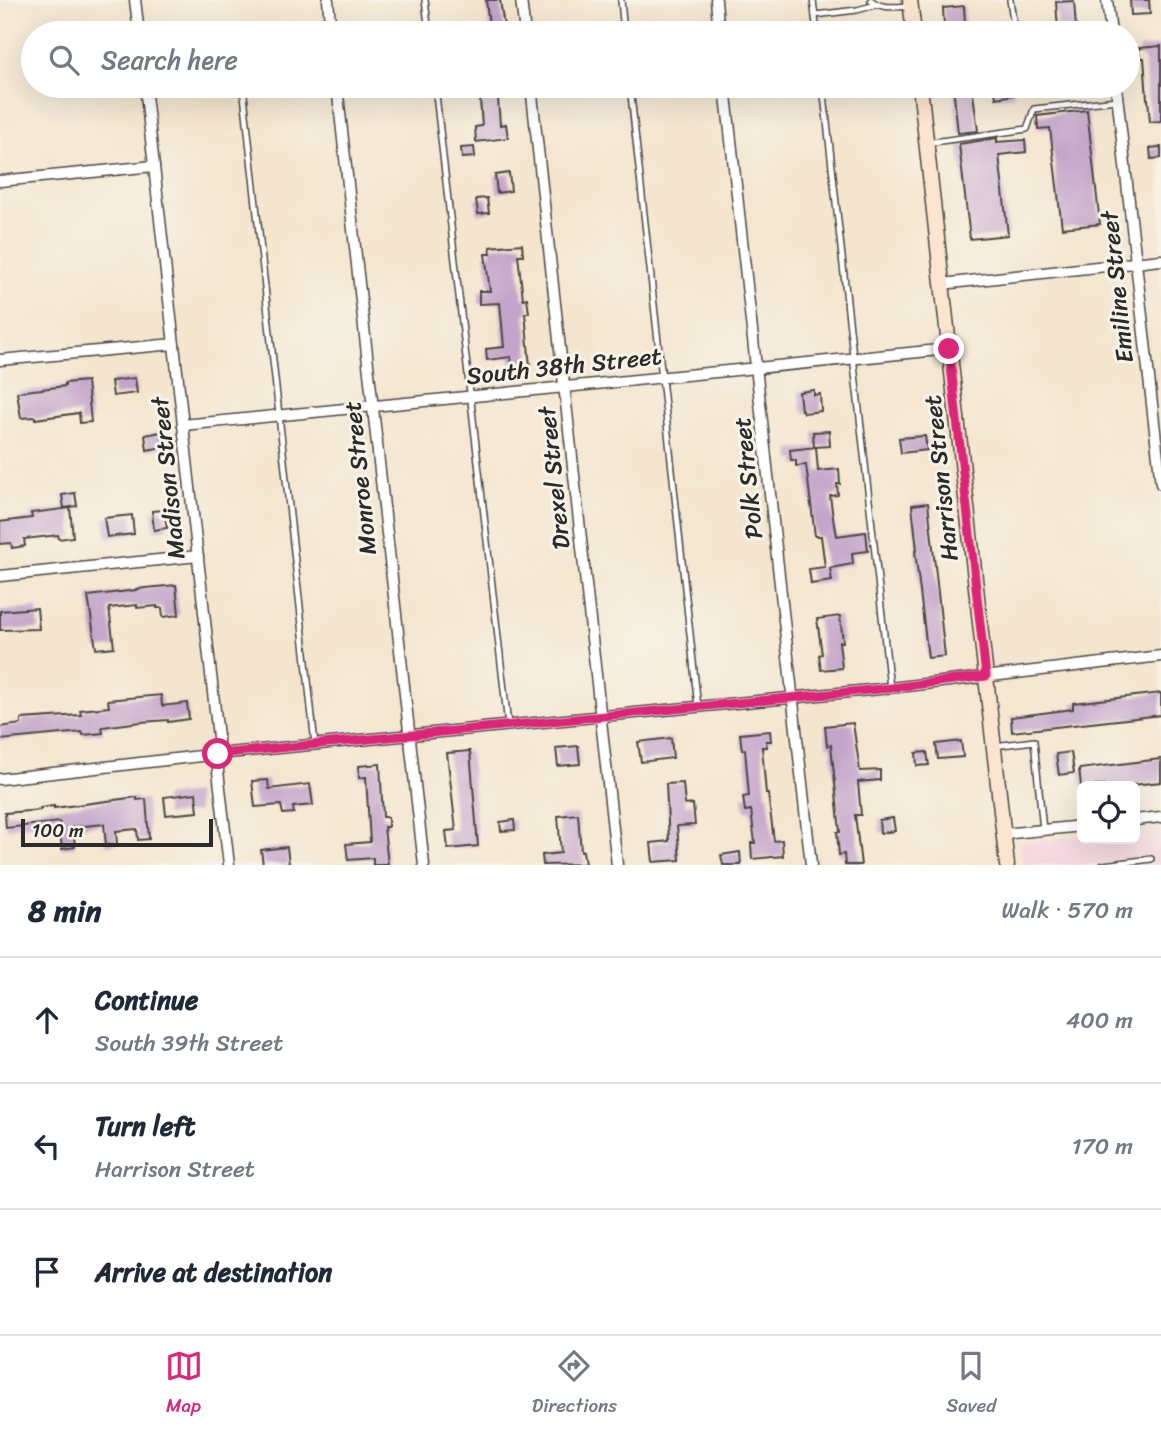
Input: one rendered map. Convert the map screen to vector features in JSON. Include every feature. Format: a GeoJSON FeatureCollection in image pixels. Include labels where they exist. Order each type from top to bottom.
{"type":"FeatureCollection","features":[{"type":"Feature","properties":{"kind":"main road"},"geometry":{"type":"LineString","coordinates":[[911,3],[913,21]]}},
{"type":"Feature","properties":{"kind":"main road","name":"Harrison Street"},"geometry":{"type":"LineString","coordinates":[[921,98],[1007,865]]}},
{"type":"Feature","properties":{"kind":"street"},"geometry":{"type":"LineString","coordinates":[[135,0],[138,21]]}},
{"type":"Feature","properties":{"kind":"street"},"geometry":{"type":"LineString","coordinates":[[328,0],[330,21]]}},
{"type":"Feature","properties":{"kind":"street"},"geometry":{"type":"LineString","coordinates":[[522,0],[524,21]]}},
{"type":"Feature","properties":{"kind":"street"},"geometry":{"type":"LineString","coordinates":[[716,0],[718,21]]}},
{"type":"Feature","properties":{"kind":"street"},"geometry":{"type":"LineString","coordinates":[[1107,0],[1110,21]]}},
{"type":"Feature","properties":{"kind":"street","name":"Madison Street"},"geometry":{"type":"LineString","coordinates":[[146,98],[218,737],[218,771],[229,865]]}},
{"type":"Feature","properties":{"kind":"street","name":"Monroe Street"},"geometry":{"type":"LineString","coordinates":[[338,98],[424,865]]}},
{"type":"Feature","properties":{"kind":"street","name":"Drexel Street"},"geometry":{"type":"LineString","coordinates":[[532,98],[617,865]]}},
{"type":"Feature","properties":{"kind":"street","name":"Polk Street"},"geometry":{"type":"LineString","coordinates":[[726,98],[811,865]]}},
{"type":"Feature","properties":{"kind":"street","name":"Emiline Street"},"geometry":{"type":"LineString","coordinates":[[1118,100],[1161,484]]}},
{"type":"Feature","properties":{"kind":"street"},"geometry":{"type":"LineString","coordinates":[[0,181],[154,166]]}},
{"type":"Feature","properties":{"kind":"street"},"geometry":{"type":"LineString","coordinates":[[942,284],[1161,260]]}},
{"type":"Feature","properties":{"kind":"street"},"geometry":{"type":"LineString","coordinates":[[0,360],[174,344]]}},
{"type":"Feature","properties":{"kind":"street","name":"South 38th Street"},"geometry":{"type":"LineString","coordinates":[[183,425],[949,349]]}},
{"type":"Feature","properties":{"kind":"street"},"geometry":{"type":"LineString","coordinates":[[0,576],[198,556]]}},
{"type":"Feature","properties":{"kind":"street"},"geometry":{"type":"LineString","coordinates":[[0,779],[315,744],[890,688],[1161,656]]}},
{"type":"Feature","properties":{"kind":"street"},"geometry":{"type":"LineString","coordinates":[[1140,819],[1161,817]]}},
{"type":"Feature","properties":{"kind":"street"},"geometry":{"type":"LineString","coordinates":[[1004,834],[1077,827]]}},
{"type":"Feature","properties":{"kind":"lane"},"geometry":{"type":"LineString","coordinates":[[425,0],[428,21]]}},
{"type":"Feature","properties":{"kind":"lane"},"geometry":{"type":"LineString","coordinates":[[621,0],[623,21]]}},
{"type":"Feature","properties":{"kind":"lane"},"geometry":{"type":"LineString","coordinates":[[813,0],[816,21]]}},
{"type":"Feature","properties":{"kind":"lane"},"geometry":{"type":"LineString","coordinates":[[1010,0],[1013,21]]}},
{"type":"Feature","properties":{"kind":"lane"},"geometry":{"type":"LineString","coordinates":[[815,15],[856,10],[874,2],[897,7],[911,3]]}},
{"type":"Feature","properties":{"kind":"lane"},"geometry":{"type":"LineString","coordinates":[[244,98],[315,744]]}},
{"type":"Feature","properties":{"kind":"lane"},"geometry":{"type":"LineString","coordinates":[[436,98],[508,725]]}},
{"type":"Feature","properties":{"kind":"lane"},"geometry":{"type":"LineString","coordinates":[[631,98],[698,706]]}},
{"type":"Feature","properties":{"kind":"lane"},"geometry":{"type":"LineString","coordinates":[[824,98],[890,688]]}},
{"type":"Feature","properties":{"kind":"lane"},"geometry":{"type":"LineString","coordinates":[[926,143],[1027,129],[1034,109],[1118,100]]}},
{"type":"Feature","properties":{"kind":"lane"},"geometry":{"type":"LineString","coordinates":[[994,746],[1034,741],[1043,830]]}},
{"type":"Feature","properties":{"kind":"lane"},"geometry":{"type":"LineString","coordinates":[[1103,865],[1151,859]]}},
{"type":"Feature","properties":{"kind":"shaded area"},"geometry":{"type":"Polygon","coordinates":[[[1160,828],[1161,865],[1023,865],[1020,843],[1077,837],[1077,844],[1140,844],[1140,830],[1160,828]]]}},
{"type":"Feature","properties":{"kind":"building"},"geometry":{"type":"Polygon","coordinates":[[[486,0],[500,0],[503,21],[489,21],[486,0]]]}},
{"type":"Feature","properties":{"kind":"building"},"geometry":{"type":"Polygon","coordinates":[[[1130,0],[1149,0],[1150,14],[1131,15],[1130,0]]]}},
{"type":"Feature","properties":{"kind":"building"},"geometry":{"type":"Polygon","coordinates":[[[1074,1],[1075,21],[1057,21],[1056,2],[1074,1]]]}},
{"type":"Feature","properties":{"kind":"building"},"geometry":{"type":"Polygon","coordinates":[[[964,6],[965,21],[944,21],[943,8],[964,6]]]}},
{"type":"Feature","properties":{"kind":"building"},"geometry":{"type":"Polygon","coordinates":[[[1161,46],[1161,121],[1150,122],[1144,58],[1140,58],[1140,48],[1161,46]]]}},
{"type":"Feature","properties":{"kind":"building"},"geometry":{"type":"Polygon","coordinates":[[[480,98],[498,98],[500,125],[506,124],[508,138],[476,142],[475,127],[482,126],[480,98]]]}},
{"type":"Feature","properties":{"kind":"building"},"geometry":{"type":"Polygon","coordinates":[[[954,98],[974,98],[978,131],[958,133],[954,98]]]}},
{"type":"Feature","properties":{"kind":"building"},"geometry":{"type":"Polygon","coordinates":[[[1087,110],[1100,224],[1062,228],[1050,128],[1038,129],[1037,116],[1087,110]]]}},
{"type":"Feature","properties":{"kind":"building"},"geometry":{"type":"Polygon","coordinates":[[[997,138],[997,142],[1025,140],[1026,152],[999,155],[1008,235],[970,239],[959,144],[997,138]]]}},
{"type":"Feature","properties":{"kind":"building"},"geometry":{"type":"Polygon","coordinates":[[[474,147],[475,157],[462,158],[461,148],[474,147]]]}},
{"type":"Feature","properties":{"kind":"building"},"geometry":{"type":"Polygon","coordinates":[[[1161,147],[1161,158],[1151,159],[1150,148],[1161,147]]]}},
{"type":"Feature","properties":{"kind":"building"},"geometry":{"type":"Polygon","coordinates":[[[509,173],[511,191],[497,193],[495,175],[509,173]]]}},
{"type":"Feature","properties":{"kind":"building"},"geometry":{"type":"Polygon","coordinates":[[[487,198],[489,213],[478,214],[476,199],[487,198]]]}},
{"type":"Feature","properties":{"kind":"building"},"geometry":{"type":"Polygon","coordinates":[[[522,244],[523,255],[518,255],[523,299],[527,298],[529,313],[525,313],[530,366],[512,368],[511,357],[487,360],[486,349],[504,347],[500,303],[479,304],[479,291],[490,291],[485,254],[491,254],[490,247],[522,244]]]}},
{"type":"Feature","properties":{"kind":"building"},"geometry":{"type":"Polygon","coordinates":[[[135,378],[137,393],[113,396],[111,381],[135,378]]]}},
{"type":"Feature","properties":{"kind":"building"},"geometry":{"type":"Polygon","coordinates":[[[87,381],[91,422],[80,423],[79,413],[35,419],[21,418],[17,392],[87,381]]]}},
{"type":"Feature","properties":{"kind":"building"},"geometry":{"type":"Polygon","coordinates":[[[814,390],[814,395],[820,394],[821,411],[804,413],[801,410],[799,392],[814,390]]]}},
{"type":"Feature","properties":{"kind":"building"},"geometry":{"type":"Polygon","coordinates":[[[829,431],[830,446],[814,447],[813,432],[829,431]]]}},
{"type":"Feature","properties":{"kind":"building"},"geometry":{"type":"Polygon","coordinates":[[[161,432],[163,447],[147,450],[145,435],[161,432]]]}},
{"type":"Feature","properties":{"kind":"building"},"geometry":{"type":"Polygon","coordinates":[[[925,436],[927,450],[901,453],[899,438],[925,436]]]}},
{"type":"Feature","properties":{"kind":"building"},"geometry":{"type":"Polygon","coordinates":[[[816,447],[818,471],[839,469],[838,495],[830,496],[837,536],[866,532],[868,551],[852,553],[853,564],[830,568],[832,581],[811,584],[809,569],[825,567],[821,536],[815,536],[806,465],[796,466],[796,460],[791,460],[790,450],[816,447]]]}},
{"type":"Feature","properties":{"kind":"building"},"geometry":{"type":"Polygon","coordinates":[[[75,493],[77,506],[64,508],[62,495],[75,493]]]}},
{"type":"Feature","properties":{"kind":"building"},"geometry":{"type":"Polygon","coordinates":[[[928,503],[945,656],[928,658],[912,505],[928,503]]]}},
{"type":"Feature","properties":{"kind":"building"},"geometry":{"type":"Polygon","coordinates":[[[70,508],[73,537],[59,539],[58,535],[24,539],[25,546],[12,548],[11,543],[0,544],[0,522],[32,518],[31,513],[70,508]]]}},
{"type":"Feature","properties":{"kind":"building"},"geometry":{"type":"Polygon","coordinates":[[[164,510],[167,528],[154,530],[152,511],[164,510]]]}},
{"type":"Feature","properties":{"kind":"building"},"geometry":{"type":"Polygon","coordinates":[[[132,515],[134,534],[107,537],[104,518],[132,515]]]}},
{"type":"Feature","properties":{"kind":"building"},"geometry":{"type":"Polygon","coordinates":[[[176,585],[179,615],[163,617],[162,608],[157,606],[109,608],[114,647],[96,649],[88,596],[176,585]]]}},
{"type":"Feature","properties":{"kind":"building"},"geometry":{"type":"Polygon","coordinates":[[[37,608],[39,629],[0,630],[0,611],[37,608]]]}},
{"type":"Feature","properties":{"kind":"building"},"geometry":{"type":"Polygon","coordinates":[[[840,616],[842,668],[821,670],[819,655],[822,654],[817,619],[840,616]]]}},
{"type":"Feature","properties":{"kind":"building"},"geometry":{"type":"Polygon","coordinates":[[[1161,693],[1161,715],[1012,732],[1011,717],[1073,709],[1073,703],[1161,693]]]}},
{"type":"Feature","properties":{"kind":"building"},"geometry":{"type":"Polygon","coordinates":[[[161,695],[162,706],[187,703],[189,719],[102,727],[103,733],[83,735],[82,732],[0,740],[0,727],[21,724],[21,719],[81,715],[80,710],[109,707],[108,700],[161,695]]]}},
{"type":"Feature","properties":{"kind":"building"},"geometry":{"type":"Polygon","coordinates":[[[853,723],[860,771],[880,770],[880,780],[858,782],[861,815],[855,815],[861,865],[845,865],[844,854],[839,855],[837,832],[840,832],[831,745],[827,746],[825,726],[853,723]]]}},
{"type":"Feature","properties":{"kind":"building"},"geometry":{"type":"Polygon","coordinates":[[[770,731],[771,741],[766,741],[767,747],[762,747],[766,794],[774,841],[782,840],[783,856],[752,859],[751,843],[755,843],[751,810],[745,811],[743,797],[749,796],[745,749],[742,750],[740,734],[770,731]]]}},
{"type":"Feature","properties":{"kind":"building"},"geometry":{"type":"Polygon","coordinates":[[[671,738],[673,758],[641,762],[638,742],[671,738]]]}},
{"type":"Feature","properties":{"kind":"building"},"geometry":{"type":"Polygon","coordinates":[[[961,741],[963,757],[938,759],[936,744],[961,741]]]}},
{"type":"Feature","properties":{"kind":"building"},"geometry":{"type":"Polygon","coordinates":[[[578,746],[580,764],[558,766],[556,748],[578,746]]]}},
{"type":"Feature","properties":{"kind":"building"},"geometry":{"type":"Polygon","coordinates":[[[470,751],[478,846],[448,849],[446,831],[456,830],[447,753],[470,751]]]}},
{"type":"Feature","properties":{"kind":"building"},"geometry":{"type":"Polygon","coordinates":[[[927,752],[929,765],[917,766],[916,753],[927,752]]]}},
{"type":"Feature","properties":{"kind":"building"},"geometry":{"type":"Polygon","coordinates":[[[1071,752],[1074,773],[1059,775],[1056,754],[1071,752]]]}},
{"type":"Feature","properties":{"kind":"building"},"geometry":{"type":"Polygon","coordinates":[[[1161,759],[1161,782],[1140,784],[1140,781],[1080,781],[1079,769],[1161,759]]]}},
{"type":"Feature","properties":{"kind":"building"},"geometry":{"type":"Polygon","coordinates":[[[380,764],[383,817],[388,817],[388,827],[384,827],[388,865],[373,865],[373,858],[348,860],[346,844],[370,842],[366,777],[359,778],[359,766],[380,764]]]}},
{"type":"Feature","properties":{"kind":"building"},"geometry":{"type":"Polygon","coordinates":[[[268,780],[269,789],[310,784],[313,805],[293,807],[294,813],[283,814],[281,805],[255,807],[252,781],[268,780]]]}},
{"type":"Feature","properties":{"kind":"building"},"geometry":{"type":"Polygon","coordinates":[[[683,783],[685,805],[693,804],[695,825],[677,826],[680,860],[653,862],[651,843],[669,841],[666,784],[683,783]]]}},
{"type":"Feature","properties":{"kind":"building"},"geometry":{"type":"Polygon","coordinates":[[[196,793],[198,812],[166,815],[164,797],[196,793]]]}},
{"type":"Feature","properties":{"kind":"building"},"geometry":{"type":"Polygon","coordinates":[[[137,797],[137,800],[146,799],[149,839],[138,840],[137,829],[116,831],[117,844],[106,845],[104,824],[73,827],[75,847],[62,849],[59,822],[6,828],[5,813],[137,797]]]}},
{"type":"Feature","properties":{"kind":"building"},"geometry":{"type":"Polygon","coordinates":[[[578,814],[581,851],[585,864],[543,865],[542,855],[561,853],[558,816],[578,814]]]}},
{"type":"Feature","properties":{"kind":"building"},"geometry":{"type":"Polygon","coordinates":[[[893,818],[895,831],[880,833],[879,820],[893,818]]]}},
{"type":"Feature","properties":{"kind":"building"},"geometry":{"type":"Polygon","coordinates":[[[514,820],[515,830],[501,831],[500,822],[514,820]]]}},
{"type":"Feature","properties":{"kind":"building"},"geometry":{"type":"Polygon","coordinates":[[[287,847],[289,864],[263,865],[261,850],[287,847]]]}},
{"type":"Feature","properties":{"kind":"building"},"geometry":{"type":"Polygon","coordinates":[[[740,852],[741,865],[723,865],[721,855],[740,852]]]}},
{"type":"Feature","properties":{"kind":"route"},"geometry":{"type":"LineString","coordinates":[[218,754],[890,688],[986,676],[949,349]]}}]}
